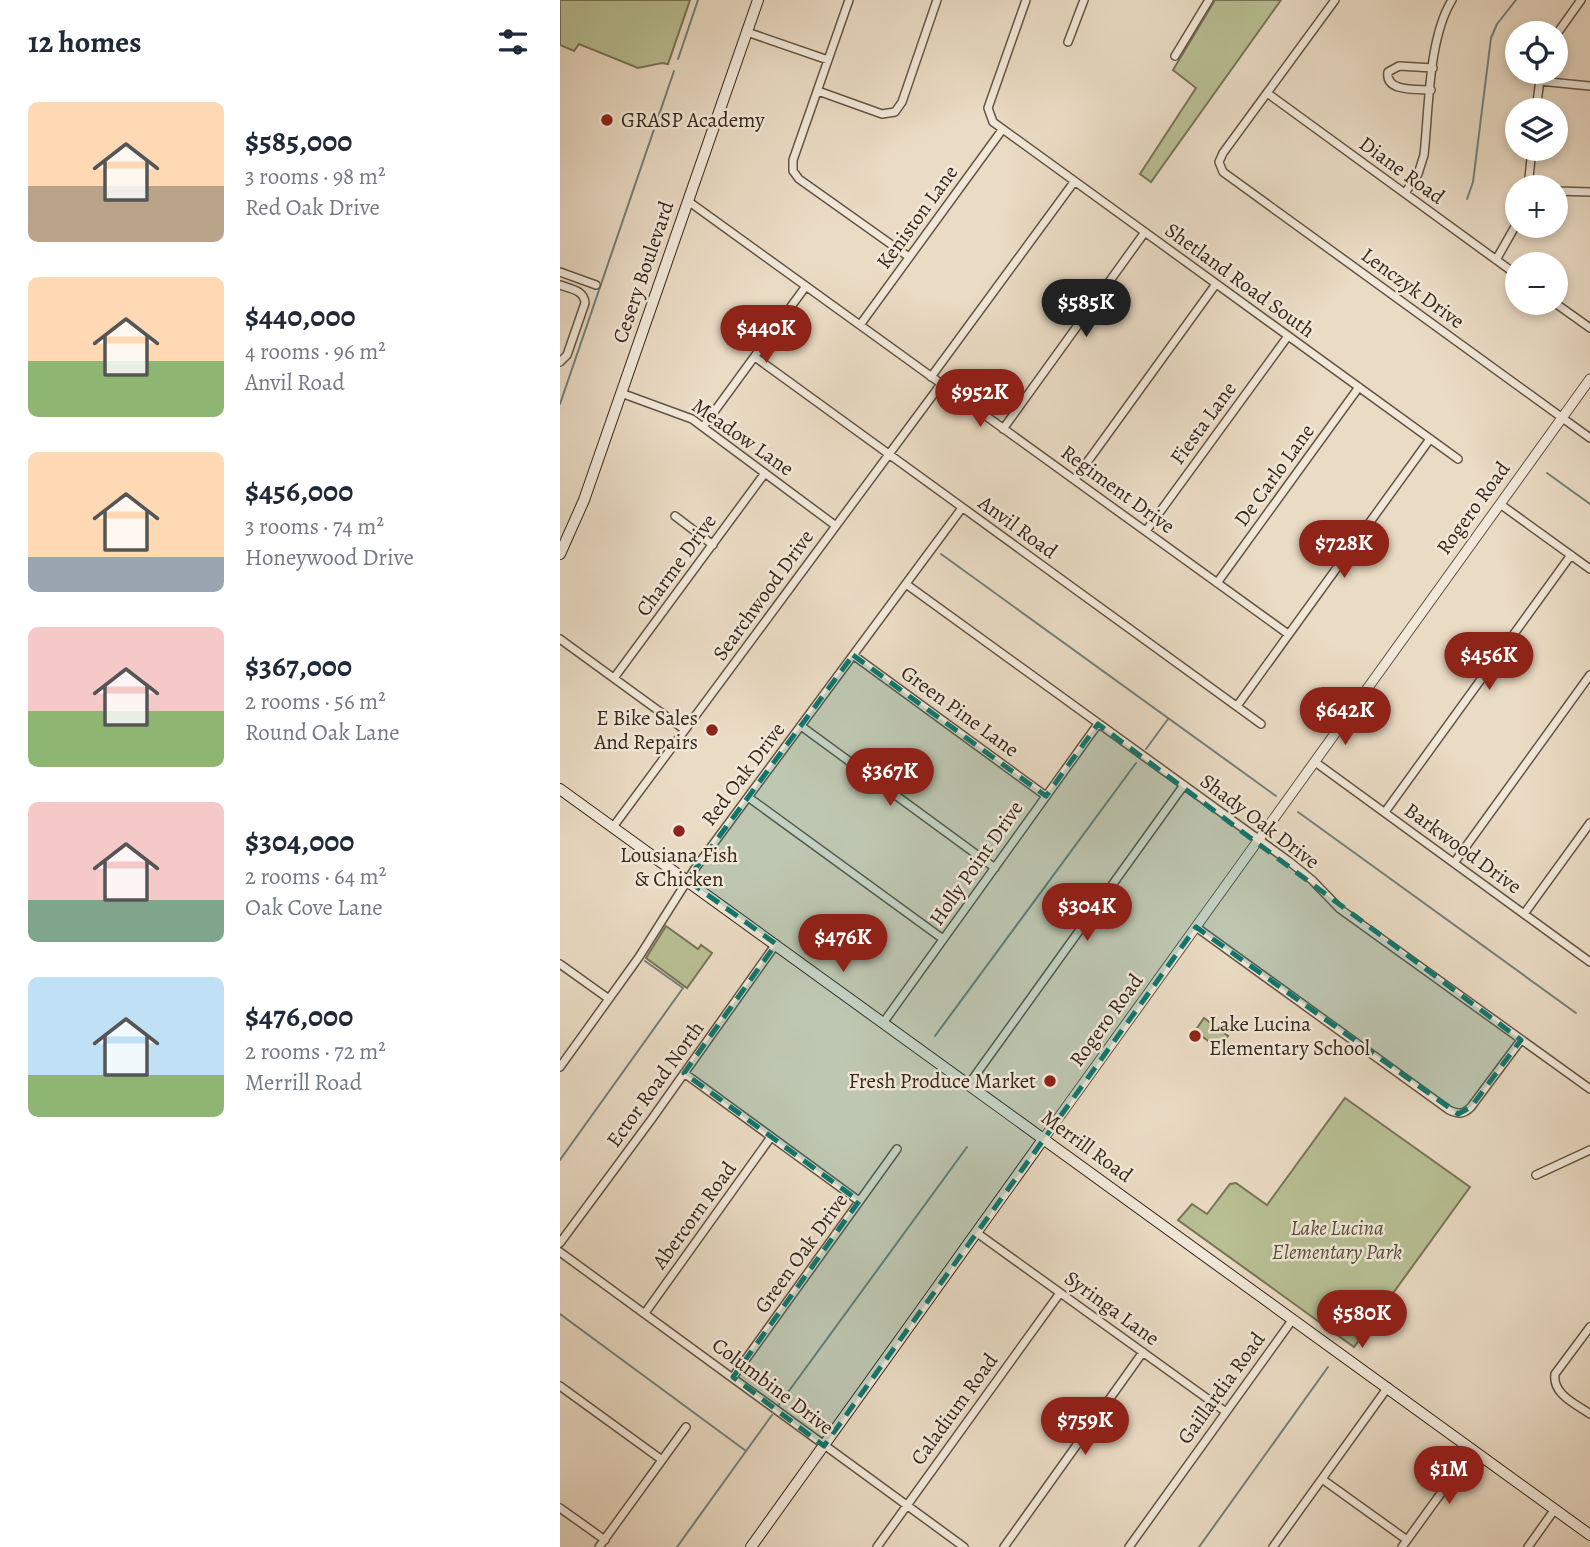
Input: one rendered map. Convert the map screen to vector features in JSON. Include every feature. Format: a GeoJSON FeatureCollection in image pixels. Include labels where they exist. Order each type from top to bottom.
{"type":"FeatureCollection","features":[{"type":"Feature","properties":{"kind":"main road","name":"Cesery Boulevard"},"geometry":{"type":"LineString","coordinates":[[560,554],[578,517],[758,0]]}},
{"type":"Feature","properties":{"kind":"main road","name":"Merrill Road"},"geometry":{"type":"LineString","coordinates":[[560,789],[1590,1535]]}},
{"type":"Feature","properties":{"kind":"main road","name":"Rogero Road"},"geometry":{"type":"LineString","coordinates":[[751,1547],[1044,1138]]}},
{"type":"Feature","properties":{"kind":"street"},"geometry":{"type":"LineString","coordinates":[[849,0],[793,160],[793,171],[800,179],[909,257]]}},
{"type":"Feature","properties":{"kind":"street"},"geometry":{"type":"LineString","coordinates":[[818,91],[882,114],[895,112],[902,103],[937,0]]}},
{"type":"Feature","properties":{"kind":"street"},"geometry":{"type":"LineString","coordinates":[[1002,130],[993,122],[988,108],[1026,0]]}},
{"type":"Feature","properties":{"kind":"street"},"geometry":{"type":"LineString","coordinates":[[1068,42],[1084,0]]}},
{"type":"Feature","properties":{"kind":"street"},"geometry":{"type":"LineString","coordinates":[[1175,56],[1209,0]]}},
{"type":"Feature","properties":{"kind":"street"},"geometry":{"type":"LineString","coordinates":[[1267,93],[1335,0]]}},
{"type":"Feature","properties":{"kind":"street"},"geometry":{"type":"LineString","coordinates":[[1405,193],[1418,174],[1424,155],[1437,35],[1445,11],[1452,0]]}},
{"type":"Feature","properties":{"kind":"street"},"geometry":{"type":"LineString","coordinates":[[1566,21],[1581,0]]}},
{"type":"Feature","properties":{"kind":"street"},"geometry":{"type":"LineString","coordinates":[[747,32],[828,60]]}},
{"type":"Feature","properties":{"kind":"street"},"geometry":{"type":"LineString","coordinates":[[1431,90],[1397,87],[1387,79],[1388,72],[1399,66],[1433,68]]}},
{"type":"Feature","properties":{"kind":"street"},"geometry":{"type":"LineString","coordinates":[[1568,84],[1590,86]]}},
{"type":"Feature","properties":{"kind":"street","name":"Lenczyk Drive"},"geometry":{"type":"LineString","coordinates":[[1267,93],[1223,153],[1219,162],[1223,172],[1590,438]]}},
{"type":"Feature","properties":{"kind":"street","name":"Diane Road"},"geometry":{"type":"LineString","coordinates":[[1267,93],[1505,266]]}},
{"type":"Feature","properties":{"kind":"street","name":"Shetland Road South"},"geometry":{"type":"LineString","coordinates":[[1002,130],[1458,459]]}},
{"type":"Feature","properties":{"kind":"street","name":"Keniston Lane"},"geometry":{"type":"LineString","coordinates":[[860,325],[1002,130]]}},
{"type":"Feature","properties":{"kind":"street"},"geometry":{"type":"LineString","coordinates":[[931,377],[1074,182]]}},
{"type":"Feature","properties":{"kind":"street"},"geometry":{"type":"LineString","coordinates":[[1568,191],[1590,192]]}},
{"type":"Feature","properties":{"kind":"street","name":"Regiment Drive"},"geometry":{"type":"LineString","coordinates":[[688,201],[1288,634]]}},
{"type":"Feature","properties":{"kind":"street"},"geometry":{"type":"LineString","coordinates":[[1003,429],[1145,232]]}},
{"type":"Feature","properties":{"kind":"street"},"geometry":{"type":"LineString","coordinates":[[1496,260],[1508,238]]}},
{"type":"Feature","properties":{"kind":"street"},"geometry":{"type":"LineString","coordinates":[[560,272],[596,285]]}},
{"type":"Feature","properties":{"kind":"street"},"geometry":{"type":"LineString","coordinates":[[1075,479],[1216,284]]}},
{"type":"Feature","properties":{"kind":"street"},"geometry":{"type":"LineString","coordinates":[[560,285],[580,292],[585,303],[567,355],[560,362]]}},
{"type":"Feature","properties":{"kind":"street"},"geometry":{"type":"LineString","coordinates":[[703,427],[806,286]]}},
{"type":"Feature","properties":{"kind":"street"},"geometry":{"type":"LineString","coordinates":[[1568,312],[1590,328]]}},
{"type":"Feature","properties":{"kind":"street","name":"Fiesta Lane"},"geometry":{"type":"LineString","coordinates":[[1146,531],[1288,336]]}},
{"type":"Feature","properties":{"kind":"street","name":"Anvil Road"},"geometry":{"type":"LineString","coordinates":[[755,357],[1261,724]]}},
{"type":"Feature","properties":{"kind":"street","name":"Rogero Road"},"geometry":{"type":"LineString","coordinates":[[1044,1138],[1590,379]]}},
{"type":"Feature","properties":{"kind":"street","name":"Searchwood Drive"},"geometry":{"type":"LineString","coordinates":[[614,827],[941,384]]}},
{"type":"Feature","properties":{"kind":"street","name":"De Carlo Lane"},"geometry":{"type":"LineString","coordinates":[[1217,583],[1359,387]]}},
{"type":"Feature","properties":{"kind":"street","name":"Meadow Lane"},"geometry":{"type":"LineString","coordinates":[[621,393],[678,412],[703,427],[836,526]]}},
{"type":"Feature","properties":{"kind":"street"},"geometry":{"type":"LineString","coordinates":[[1237,706],[1430,439]]}},
{"type":"Feature","properties":{"kind":"street","name":"Charme Drive"},"geometry":{"type":"LineString","coordinates":[[614,678],[765,473]]}},
{"type":"Feature","properties":{"kind":"street"},"geometry":{"type":"LineString","coordinates":[[1500,504],[1590,569]]}},
{"type":"Feature","properties":{"kind":"street","name":"Red Oak Drive"},"geometry":{"type":"LineString","coordinates":[[560,1067],[639,957],[687,880],[962,508]]}},
{"type":"Feature","properties":{"kind":"street"},"geometry":{"type":"LineString","coordinates":[[675,516],[713,545]]}},
{"type":"Feature","properties":{"kind":"street"},"geometry":{"type":"LineString","coordinates":[[1385,812],[1571,555]]}},
{"type":"Feature","properties":{"kind":"street","name":"Shady Oak Drive"},"geometry":{"type":"LineString","coordinates":[[906,584],[1259,840],[1312,880],[1340,909],[1590,1089]]}},
{"type":"Feature","properties":{"kind":"street"},"geometry":{"type":"LineString","coordinates":[[560,639],[685,730]]}},
{"type":"Feature","properties":{"kind":"street","name":"Green Pine Lane"},"geometry":{"type":"LineString","coordinates":[[853,655],[1046,796]]}},
{"type":"Feature","properties":{"kind":"street"},"geometry":{"type":"LineString","coordinates":[[1454,863],[1590,675]]}},
{"type":"Feature","properties":{"kind":"street","name":"Holly Point Drive"},"geometry":{"type":"LineString","coordinates":[[883,1023],[1098,724]]}},
{"type":"Feature","properties":{"kind":"street"},"geometry":{"type":"LineString","coordinates":[[801,726],[995,867]]}},
{"type":"Feature","properties":{"kind":"street","name":"Barkwood Drive"},"geometry":{"type":"LineString","coordinates":[[1315,762],[1590,962]]}},
{"type":"Feature","properties":{"kind":"street"},"geometry":{"type":"LineString","coordinates":[[969,1084],[1184,785]]}},
{"type":"Feature","properties":{"kind":"street"},"geometry":{"type":"LineString","coordinates":[[748,797],[943,939]]}},
{"type":"Feature","properties":{"kind":"street"},"geometry":{"type":"LineString","coordinates":[[1524,914],[1590,823]]}},
{"type":"Feature","properties":{"kind":"street"},"geometry":{"type":"LineString","coordinates":[[1196,927],[1458,1114],[1471,1108],[1521,1040]]}},
{"type":"Feature","properties":{"kind":"street","name":"Ector Road North"},"geometry":{"type":"LineString","coordinates":[[560,1244],[776,944]]}},
{"type":"Feature","properties":{"kind":"street"},"geometry":{"type":"LineString","coordinates":[[560,964],[609,999]]}},
{"type":"Feature","properties":{"kind":"street"},"geometry":{"type":"LineString","coordinates":[[684,1073],[859,1201]]}},
{"type":"Feature","properties":{"kind":"street","name":"Abercorn Road"},"geometry":{"type":"LineString","coordinates":[[645,1313],[771,1137]]}},
{"type":"Feature","properties":{"kind":"street","name":"Green Oak Drive"},"geometry":{"type":"LineString","coordinates":[[733,1377],[897,1149]]}},
{"type":"Feature","properties":{"kind":"street"},"geometry":{"type":"LineString","coordinates":[[1536,1175],[1590,1150]]}},
{"type":"Feature","properties":{"kind":"street","name":"Syringa Lane"},"geometry":{"type":"LineString","coordinates":[[977,1233],[1226,1412]]}},
{"type":"Feature","properties":{"kind":"street","name":"Columbine Drive"},"geometry":{"type":"LineString","coordinates":[[560,1252],[964,1547]]}},
{"type":"Feature","properties":{"kind":"street","name":"Caladium Road"},"geometry":{"type":"LineString","coordinates":[[877,1547],[1060,1293]]}},
{"type":"Feature","properties":{"kind":"street","name":"Gaillardia Road"},"geometry":{"type":"LineString","coordinates":[[1129,1547],[1293,1319]]}},
{"type":"Feature","properties":{"kind":"street"},"geometry":{"type":"LineString","coordinates":[[1590,1327],[1555,1374],[1554,1382],[1558,1390],[1590,1414]]}},
{"type":"Feature","properties":{"kind":"street"},"geometry":{"type":"LineString","coordinates":[[1003,1547],[1143,1352]]}},
{"type":"Feature","properties":{"kind":"street"},"geometry":{"type":"LineString","coordinates":[[560,1386],[662,1460]]}},
{"type":"Feature","properties":{"kind":"street"},"geometry":{"type":"LineString","coordinates":[[1273,1547],[1388,1387]]}},
{"type":"Feature","properties":{"kind":"street"},"geometry":{"type":"LineString","coordinates":[[560,1508],[602,1543],[686,1427]]}},
{"type":"Feature","properties":{"kind":"street"},"geometry":{"type":"LineString","coordinates":[[1322,1479],[1404,1544],[1473,1449]]}},
{"type":"Feature","properties":{"kind":"street"},"geometry":{"type":"LineString","coordinates":[[1528,1547],[1555,1509]]}},
{"type":"Feature","properties":{"kind":"highlighted area"},"geometry":{"type":"Polygon","coordinates":[[[853,655],[1046,796],[1098,724],[1521,1040],[1471,1107],[1458,1114],[1196,927],[824,1446],[733,1377],[859,1201],[684,1073],[776,944],[687,880],[853,655]]]}},
{"type":"Feature","properties":{"kind":"green space"},"geometry":{"type":"Polygon","coordinates":[[[560,0],[690,0],[668,64],[638,68],[579,44],[574,51],[560,45],[560,0]]]}},
{"type":"Feature","properties":{"kind":"green space"},"geometry":{"type":"Polygon","coordinates":[[[1215,0],[1281,0],[1151,182],[1140,174],[1196,88],[1173,70],[1215,0]]]}},
{"type":"Feature","properties":{"kind":"green space"},"geometry":{"type":"Polygon","coordinates":[[[666,926],[698,949],[701,945],[712,953],[687,988],[646,958],[666,926]]]}},
{"type":"Feature","properties":{"kind":"green space"},"geometry":{"type":"Polygon","coordinates":[[[1204,1018],[1228,1036],[1219,1049],[1195,1031],[1204,1018]]]}},
{"type":"Feature","properties":{"kind":"green space","name":"Lake Lucina Elementary Park"},"geometry":{"type":"Polygon","coordinates":[[[1345,1098],[1470,1187],[1354,1347],[1178,1220],[1192,1204],[1207,1214],[1230,1184],[1236,1183],[1267,1205],[1345,1098]]]}},
{"type":"Feature","properties":{"kind":"waterway"},"geometry":{"type":"LineString","coordinates":[[678,59],[698,0]]}},
{"type":"Feature","properties":{"kind":"waterway"},"geometry":{"type":"LineString","coordinates":[[1467,199],[1473,182],[1491,38],[1497,24],[1516,0]]}},
{"type":"Feature","properties":{"kind":"waterway"},"geometry":{"type":"LineString","coordinates":[[560,404],[674,71]]}},
{"type":"Feature","properties":{"kind":"waterway"},"geometry":{"type":"LineString","coordinates":[[1547,473],[1590,504]]}},
{"type":"Feature","properties":{"kind":"waterway"},"geometry":{"type":"LineString","coordinates":[[941,554],[1276,796]]}},
{"type":"Feature","properties":{"kind":"waterway"},"geometry":{"type":"LineString","coordinates":[[1146,749],[1168,719]]}},
{"type":"Feature","properties":{"kind":"waterway"},"geometry":{"type":"LineString","coordinates":[[935,1036],[1136,763]]}},
{"type":"Feature","properties":{"kind":"waterway"},"geometry":{"type":"LineString","coordinates":[[1298,812],[1576,1013]]}},
{"type":"Feature","properties":{"kind":"waterway"},"geometry":{"type":"LineString","coordinates":[[560,1160],[683,988],[645,961]]}},
{"type":"Feature","properties":{"kind":"waterway"},"geometry":{"type":"LineString","coordinates":[[778,1406],[967,1147]]}},
{"type":"Feature","properties":{"kind":"waterway"},"geometry":{"type":"LineString","coordinates":[[560,1314],[746,1451]]}},
{"type":"Feature","properties":{"kind":"waterway"},"geometry":{"type":"LineString","coordinates":[[1199,1547],[1328,1367]]}},
{"type":"Feature","properties":{"kind":"waterway"},"geometry":{"type":"LineString","coordinates":[[677,1547],[772,1415]]}},
{"type":"Feature","properties":{"kind":"place","name":"GRASP Academy"},"geometry":{"type":"Point","coordinates":[607,120]}},
{"type":"Feature","properties":{"kind":"place","name":"E Bike Sales And Repairs"},"geometry":{"type":"Point","coordinates":[712,730]}},
{"type":"Feature","properties":{"kind":"place","name":"Lousiana Fish & Chicken"},"geometry":{"type":"Point","coordinates":[679,831]}},
{"type":"Feature","properties":{"kind":"place","name":"Lake Lucina Elementary School"},"geometry":{"type":"Point","coordinates":[1195,1036]}},
{"type":"Feature","properties":{"kind":"place","name":"Fresh Produce Market"},"geometry":{"type":"Point","coordinates":[1050,1081]}}]}
